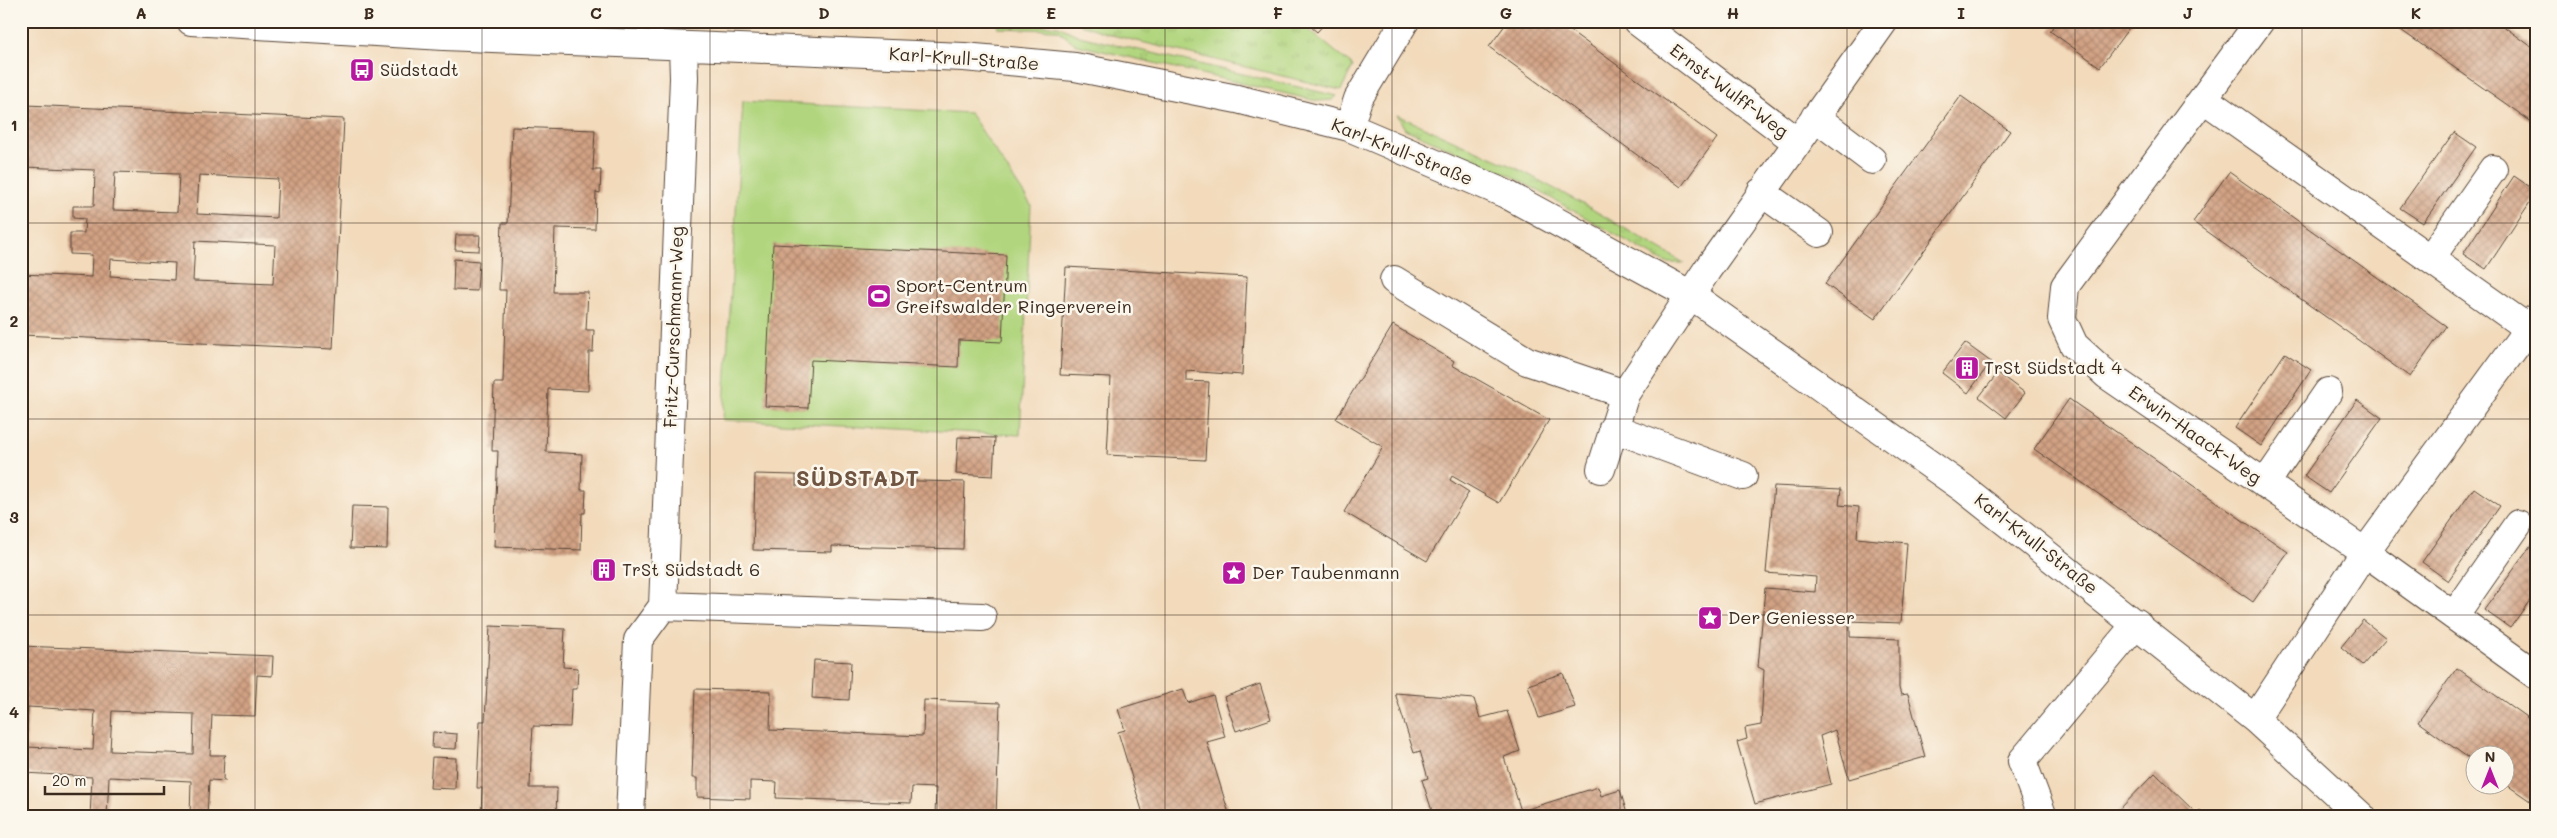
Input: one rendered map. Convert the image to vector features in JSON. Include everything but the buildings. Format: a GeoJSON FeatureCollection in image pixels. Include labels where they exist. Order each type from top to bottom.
{"type":"FeatureCollection","features":[{"type":"Feature","properties":{"kind":"street","name":"Karl-Krull-Straße"},"geometry":{"type":"LineString","coordinates":[[191,21],[443,29],[683,47],[964,57],[1075,67],[1237,100],[1349,126],[1506,194],[1691,296],[1963,488],[2255,719],[2362,817]]}},
{"type":"Feature","properties":{"kind":"street"},"geometry":{"type":"LineString","coordinates":[[1349,126],[1358,100],[1405,21]]}},
{"type":"Feature","properties":{"kind":"street","name":"Ernst-Wulff-Weg"},"geometry":{"type":"LineString","coordinates":[[1637,21],[1796,142]]}},
{"type":"Feature","properties":{"kind":"street","name":"Ernst-Wulff-Weg"},"geometry":{"type":"LineString","coordinates":[[1691,296],[1796,142],[1884,21]]}},
{"type":"Feature","properties":{"kind":"street","name":"Erwin-Haack-Weg"},"geometry":{"type":"LineString","coordinates":[[2260,21],[2065,286],[2062,319],[2074,345],[2107,375],[2365,552],[2536,675]]}},
{"type":"Feature","properties":{"kind":"street","name":"Fritz-Curschmann-Weg"},"geometry":{"type":"LineString","coordinates":[[663,606],[684,78],[683,47]]}},
{"type":"Feature","properties":{"kind":"street"},"geometry":{"type":"LineString","coordinates":[[2204,99],[2430,258],[2533,327],[2365,552],[2255,719]]}},
{"type":"Feature","properties":{"kind":"street"},"geometry":{"type":"LineString","coordinates":[[1815,117],[1872,160]]}},
{"type":"Feature","properties":{"kind":"street"},"geometry":{"type":"LineString","coordinates":[[2430,258],[2493,169]]}},
{"type":"Feature","properties":{"kind":"street"},"geometry":{"type":"LineString","coordinates":[[1761,192],[1819,233]]}},
{"type":"Feature","properties":{"kind":"street"},"geometry":{"type":"LineString","coordinates":[[1394,280],[1527,362],[1625,394]]}},
{"type":"Feature","properties":{"kind":"street"},"geometry":{"type":"LineString","coordinates":[[1601,469],[1625,394],[1691,296]]}},
{"type":"Feature","properties":{"kind":"street"},"geometry":{"type":"LineString","coordinates":[[2265,484],[2328,392]]}},
{"type":"Feature","properties":{"kind":"street"},"geometry":{"type":"LineString","coordinates":[[1613,428],[1743,476]]}},
{"type":"Feature","properties":{"kind":"street"},"geometry":{"type":"LineString","coordinates":[[2454,616],[2518,524]]}},
{"type":"Feature","properties":{"kind":"street"},"geometry":{"type":"LineString","coordinates":[[630,817],[638,640],[663,606],[982,617]]}},
{"type":"Feature","properties":{"kind":"street"},"geometry":{"type":"LineString","coordinates":[[2043,817],[2022,761],[2137,624]]}},
{"type":"Feature","properties":{"kind":"green space"},"geometry":{"type":"Polygon","coordinates":[[[1072,21],[1298,21],[1353,66],[1341,90],[1112,35],[1072,21]]]}},
{"type":"Feature","properties":{"kind":"green space"},"geometry":{"type":"Polygon","coordinates":[[[998,24],[1058,26],[1079,36],[1337,96],[1333,100],[1317,101],[1077,45],[1057,30],[998,28],[998,24]]]}},
{"type":"Feature","properties":{"kind":"green space","name":"Sport-Centrum Greifswalder Ringerverein"},"geometry":{"type":"Polygon","coordinates":[[[743,101],[970,113],[1031,205],[1020,435],[723,420],[743,101]]]}},
{"type":"Feature","properties":{"kind":"green space"},"geometry":{"type":"Polygon","coordinates":[[[1397,115],[1518,169],[1590,208],[1684,263],[1666,263],[1512,176],[1405,129],[1397,115]]]}},
{"type":"Feature","properties":{"kind":"place","name":"Südstadt"},"geometry":{"type":"Point","coordinates":[362,70]}},
{"type":"Feature","properties":{"kind":"place","name":"Sport-Centrum Greifswalder Ringerverein"},"geometry":{"type":"Point","coordinates":[879,296]}},
{"type":"Feature","properties":{"kind":"place","name":"TrSt Südstadt 4"},"geometry":{"type":"Point","coordinates":[1967,368]}},
{"type":"Feature","properties":{"kind":"place","name":"TrSt Südstadt 6"},"geometry":{"type":"Point","coordinates":[604,570]}},
{"type":"Feature","properties":{"kind":"place","name":"Der Taubenmann"},"geometry":{"type":"Point","coordinates":[1234,573]}},
{"type":"Feature","properties":{"kind":"place","name":"Der Geniesser"},"geometry":{"type":"Point","coordinates":[1710,618]}},
{"type":"Feature","properties":{"kind":"district","name":"SÜDSTADT"},"geometry":{"type":"Point","coordinates":[858,478]}}]}
